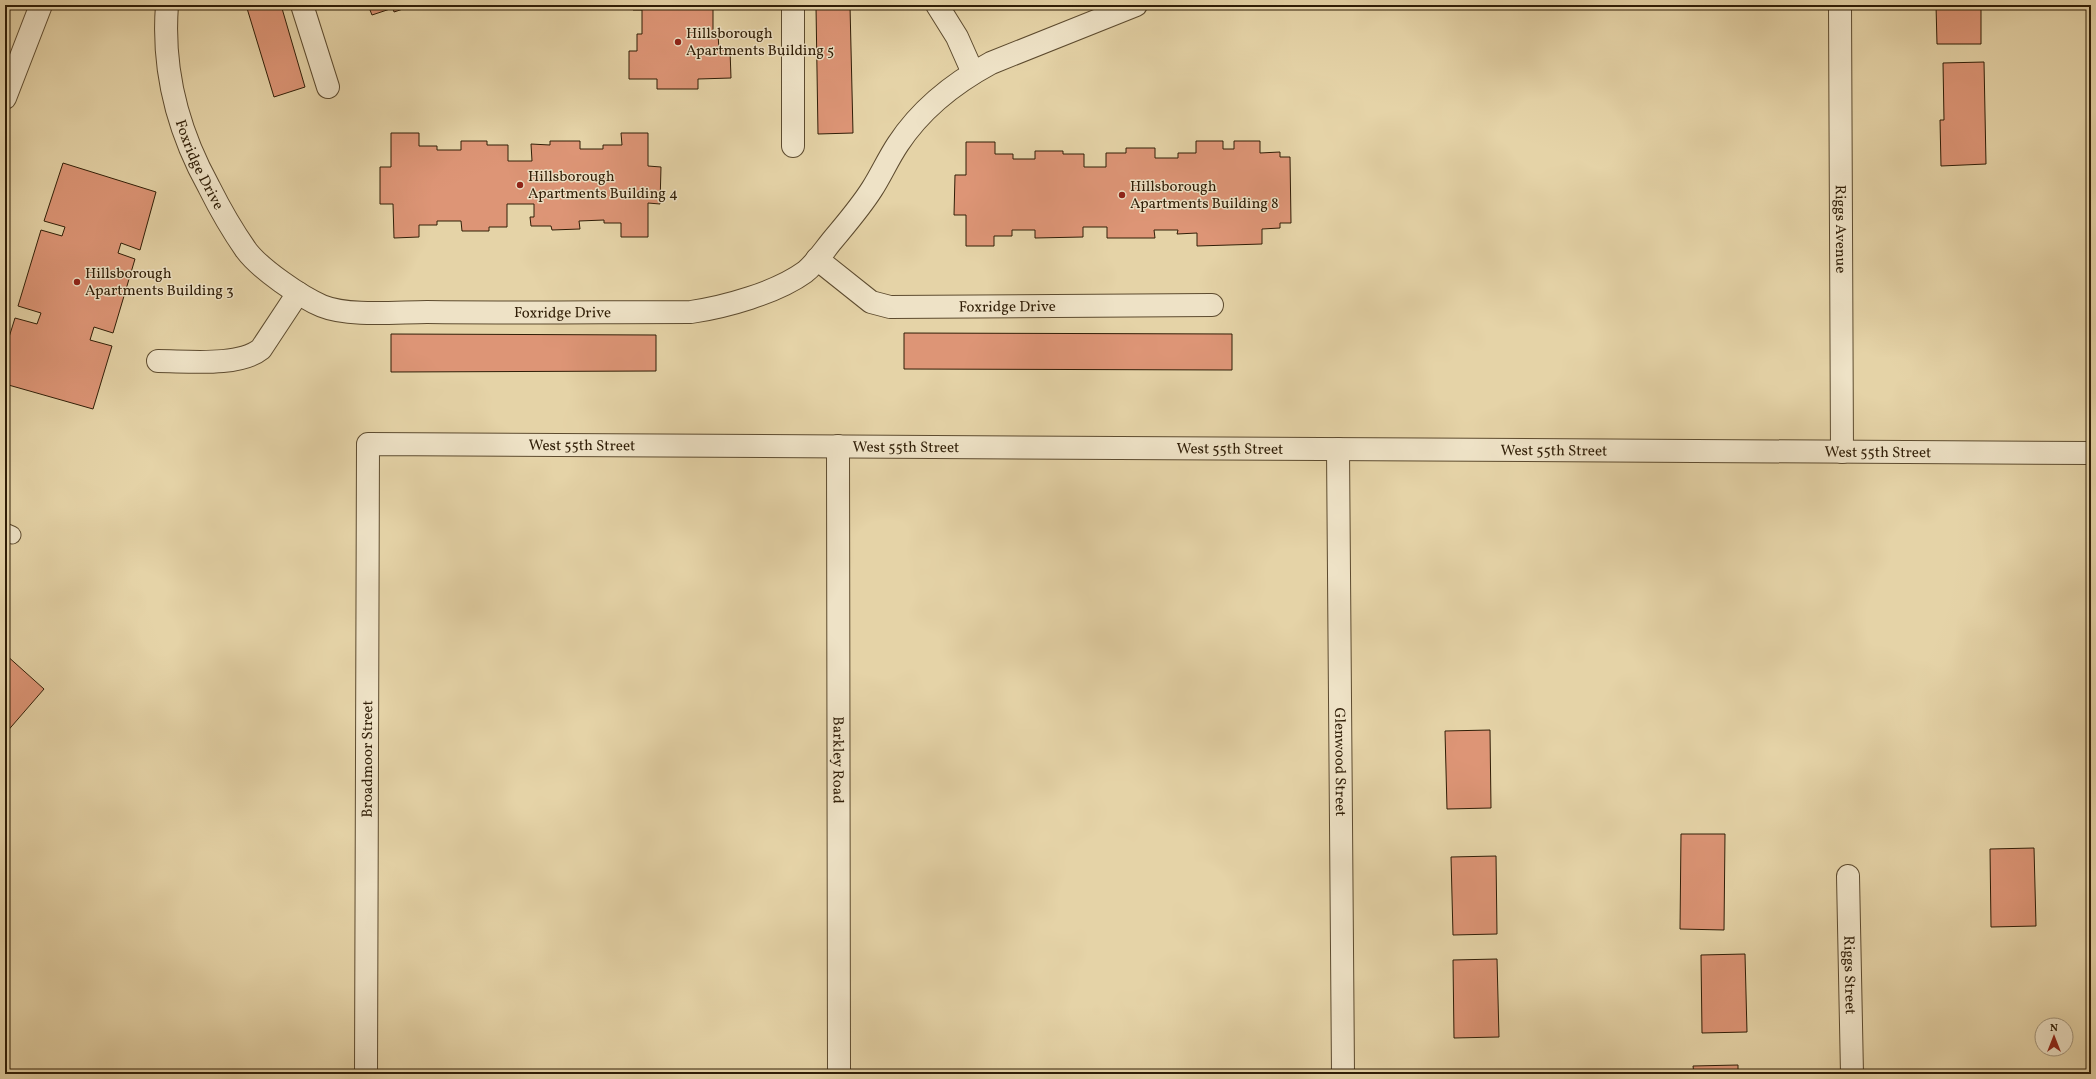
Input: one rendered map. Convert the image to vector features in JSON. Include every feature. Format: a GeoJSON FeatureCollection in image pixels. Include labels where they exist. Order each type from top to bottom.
{"type":"FeatureCollection","features":[{"type":"Feature","properties":{"kind":"street"},"geometry":{"type":"LineString","coordinates":[[5,98],[41,5]]}},
{"type":"Feature","properties":{"kind":"street","name":"Foxridge Drive"},"geometry":{"type":"LineString","coordinates":[[166,5],[166,57],[172,93],[185,136],[204,178],[223,213],[247,251],[259,264],[298,293],[324,307],[344,312],[691,312],[729,304],[780,285],[805,272],[817,259],[872,190],[898,143],[914,122],[942,95],[973,73],[991,63],[1136,5]]}},
{"type":"Feature","properties":{"kind":"street"},"geometry":{"type":"LineString","coordinates":[[302,5],[328,87]]}},
{"type":"Feature","properties":{"kind":"street"},"geometry":{"type":"LineString","coordinates":[[793,5],[793,146]]}},
{"type":"Feature","properties":{"kind":"street"},"geometry":{"type":"LineString","coordinates":[[937,5],[957,37],[973,73]]}},
{"type":"Feature","properties":{"kind":"street","name":"Riggs Avenue"},"geometry":{"type":"LineString","coordinates":[[1840,5],[1842,452]]}},
{"type":"Feature","properties":{"kind":"street","name":"Foxridge Drive"},"geometry":{"type":"LineString","coordinates":[[817,259],[872,302],[885,306],[1212,305]]}},
{"type":"Feature","properties":{"kind":"street"},"geometry":{"type":"LineString","coordinates":[[158,361],[236,360],[254,355],[261,349],[298,293]]}},
{"type":"Feature","properties":{"kind":"street","name":"West 55th Street"},"geometry":{"type":"LineString","coordinates":[[368,444],[2091,453]]}},
{"type":"Feature","properties":{"kind":"street","name":"Broadmoor Street"},"geometry":{"type":"LineString","coordinates":[[366,1074],[368,444]]}},
{"type":"Feature","properties":{"kind":"street","name":"Barkley Road"},"geometry":{"type":"LineString","coordinates":[[838,446],[839,1074]]}},
{"type":"Feature","properties":{"kind":"street","name":"Glenwood Street"},"geometry":{"type":"LineString","coordinates":[[1338,449],[1343,1074]]}},
{"type":"Feature","properties":{"kind":"street","name":"Riggs Street"},"geometry":{"type":"LineString","coordinates":[[1848,876],[1852,1074]]}},
{"type":"Feature","properties":{"kind":"building"},"geometry":{"type":"Polygon","coordinates":[[[246,5],[281,5],[305,87],[274,97],[246,5]]]}},
{"type":"Feature","properties":{"kind":"building"},"geometry":{"type":"Polygon","coordinates":[[[368,5],[415,5],[394,12],[393,8],[372,15],[368,5]]]}},
{"type":"Feature","properties":{"kind":"building","name":"Hillsborough Apartments Building 5"},"geometry":{"type":"Polygon","coordinates":[[[633,5],[726,5],[726,8],[713,9],[713,33],[718,34],[719,50],[730,50],[731,78],[698,79],[698,89],[657,89],[657,79],[629,79],[629,51],[637,51],[637,34],[642,34],[642,10],[633,10],[633,5]]]}},
{"type":"Feature","properties":{"kind":"building"},"geometry":{"type":"Polygon","coordinates":[[[1936,5],[1981,5],[1981,44],[1937,44],[1936,5]]]}},
{"type":"Feature","properties":{"kind":"building"},"geometry":{"type":"Polygon","coordinates":[[[850,6],[853,133],[818,134],[816,7],[850,6]]]}},
{"type":"Feature","properties":{"kind":"building"},"geometry":{"type":"Polygon","coordinates":[[[1984,62],[1986,164],[1941,166],[1940,120],[1944,120],[1943,63],[1984,62]]]}},
{"type":"Feature","properties":{"kind":"building","name":"Hillsborough Apartments Building 4"},"geometry":{"type":"Polygon","coordinates":[[[391,133],[419,133],[419,146],[437,146],[437,150],[461,150],[461,141],[487,141],[487,145],[508,145],[508,161],[532,161],[531,144],[550,145],[550,141],[580,141],[580,149],[603,149],[603,145],[622,145],[621,133],[648,133],[648,166],[661,167],[660,204],[648,203],[648,237],[621,237],[621,223],[604,223],[604,220],[579,221],[580,229],[552,230],[551,226],[531,226],[530,217],[534,217],[534,204],[507,204],[507,227],[489,227],[489,231],[462,231],[461,221],[437,221],[437,225],[419,225],[419,237],[394,238],[393,204],[380,204],[380,167],[391,167],[391,133]]]}},
{"type":"Feature","properties":{"kind":"building","name":"Hillsborough Apartments Building 8"},"geometry":{"type":"Polygon","coordinates":[[[1196,141],[1223,141],[1223,149],[1234,149],[1234,141],[1260,141],[1260,153],[1280,152],[1280,157],[1290,157],[1291,223],[1280,223],[1280,228],[1262,229],[1262,244],[1197,246],[1197,233],[1177,234],[1178,230],[1154,230],[1155,238],[1107,238],[1107,227],[1083,227],[1083,237],[1035,238],[1035,230],[1012,230],[1012,236],[994,236],[994,246],[966,246],[966,215],[954,215],[955,175],[966,175],[966,142],[995,142],[995,154],[1013,154],[1013,159],[1035,159],[1035,151],[1063,151],[1063,154],[1084,154],[1084,167],[1106,167],[1106,153],[1126,153],[1126,148],[1155,148],[1155,158],[1178,158],[1178,153],[1196,153],[1196,141]]]}},
{"type":"Feature","properties":{"kind":"building","name":"Hillsborough Apartments Building 3"},"geometry":{"type":"Polygon","coordinates":[[[63,163],[156,192],[140,250],[121,243],[118,253],[135,259],[113,333],[94,327],[90,340],[112,346],[93,409],[5,384],[5,350],[15,318],[37,324],[41,313],[18,306],[41,230],[62,236],[65,227],[44,221],[63,163]]]}},
{"type":"Feature","properties":{"kind":"building"},"geometry":{"type":"Polygon","coordinates":[[[904,333],[1232,334],[1232,370],[904,369],[904,333]]]}},
{"type":"Feature","properties":{"kind":"building"},"geometry":{"type":"Polygon","coordinates":[[[391,334],[656,335],[656,371],[391,372],[391,334]]]}},
{"type":"Feature","properties":{"kind":"building"},"geometry":{"type":"Polygon","coordinates":[[[5,654],[44,689],[5,734],[5,654]]]}},
{"type":"Feature","properties":{"kind":"building"},"geometry":{"type":"Polygon","coordinates":[[[1490,730],[1491,808],[1447,809],[1445,731],[1490,730]]]}},
{"type":"Feature","properties":{"kind":"building"},"geometry":{"type":"Polygon","coordinates":[[[1681,834],[1725,834],[1724,930],[1680,929],[1681,834]]]}},
{"type":"Feature","properties":{"kind":"building"},"geometry":{"type":"Polygon","coordinates":[[[2034,848],[2036,926],[1991,927],[1990,849],[2034,848]]]}},
{"type":"Feature","properties":{"kind":"building"},"geometry":{"type":"Polygon","coordinates":[[[1496,856],[1497,934],[1453,935],[1451,857],[1496,856]]]}},
{"type":"Feature","properties":{"kind":"building"},"geometry":{"type":"Polygon","coordinates":[[[1745,954],[1747,1032],[1702,1033],[1701,955],[1745,954]]]}},
{"type":"Feature","properties":{"kind":"building"},"geometry":{"type":"Polygon","coordinates":[[[1497,959],[1499,1037],[1454,1038],[1453,960],[1497,959]]]}},
{"type":"Feature","properties":{"kind":"building"},"geometry":{"type":"Polygon","coordinates":[[[1738,1065],[1738,1074],[1694,1074],[1693,1066],[1738,1065]]]}},
{"type":"Feature","properties":{"kind":"place","name":"Hillsborough Apartments Building 5"},"geometry":{"type":"Point","coordinates":[678,42]}},
{"type":"Feature","properties":{"kind":"place","name":"Hillsborough Apartments Building 4"},"geometry":{"type":"Point","coordinates":[520,185]}},
{"type":"Feature","properties":{"kind":"place","name":"Hillsborough Apartments Building 8"},"geometry":{"type":"Point","coordinates":[1122,195]}},
{"type":"Feature","properties":{"kind":"place","name":"Hillsborough Apartments Building 3"},"geometry":{"type":"Point","coordinates":[77,282]}}]}
